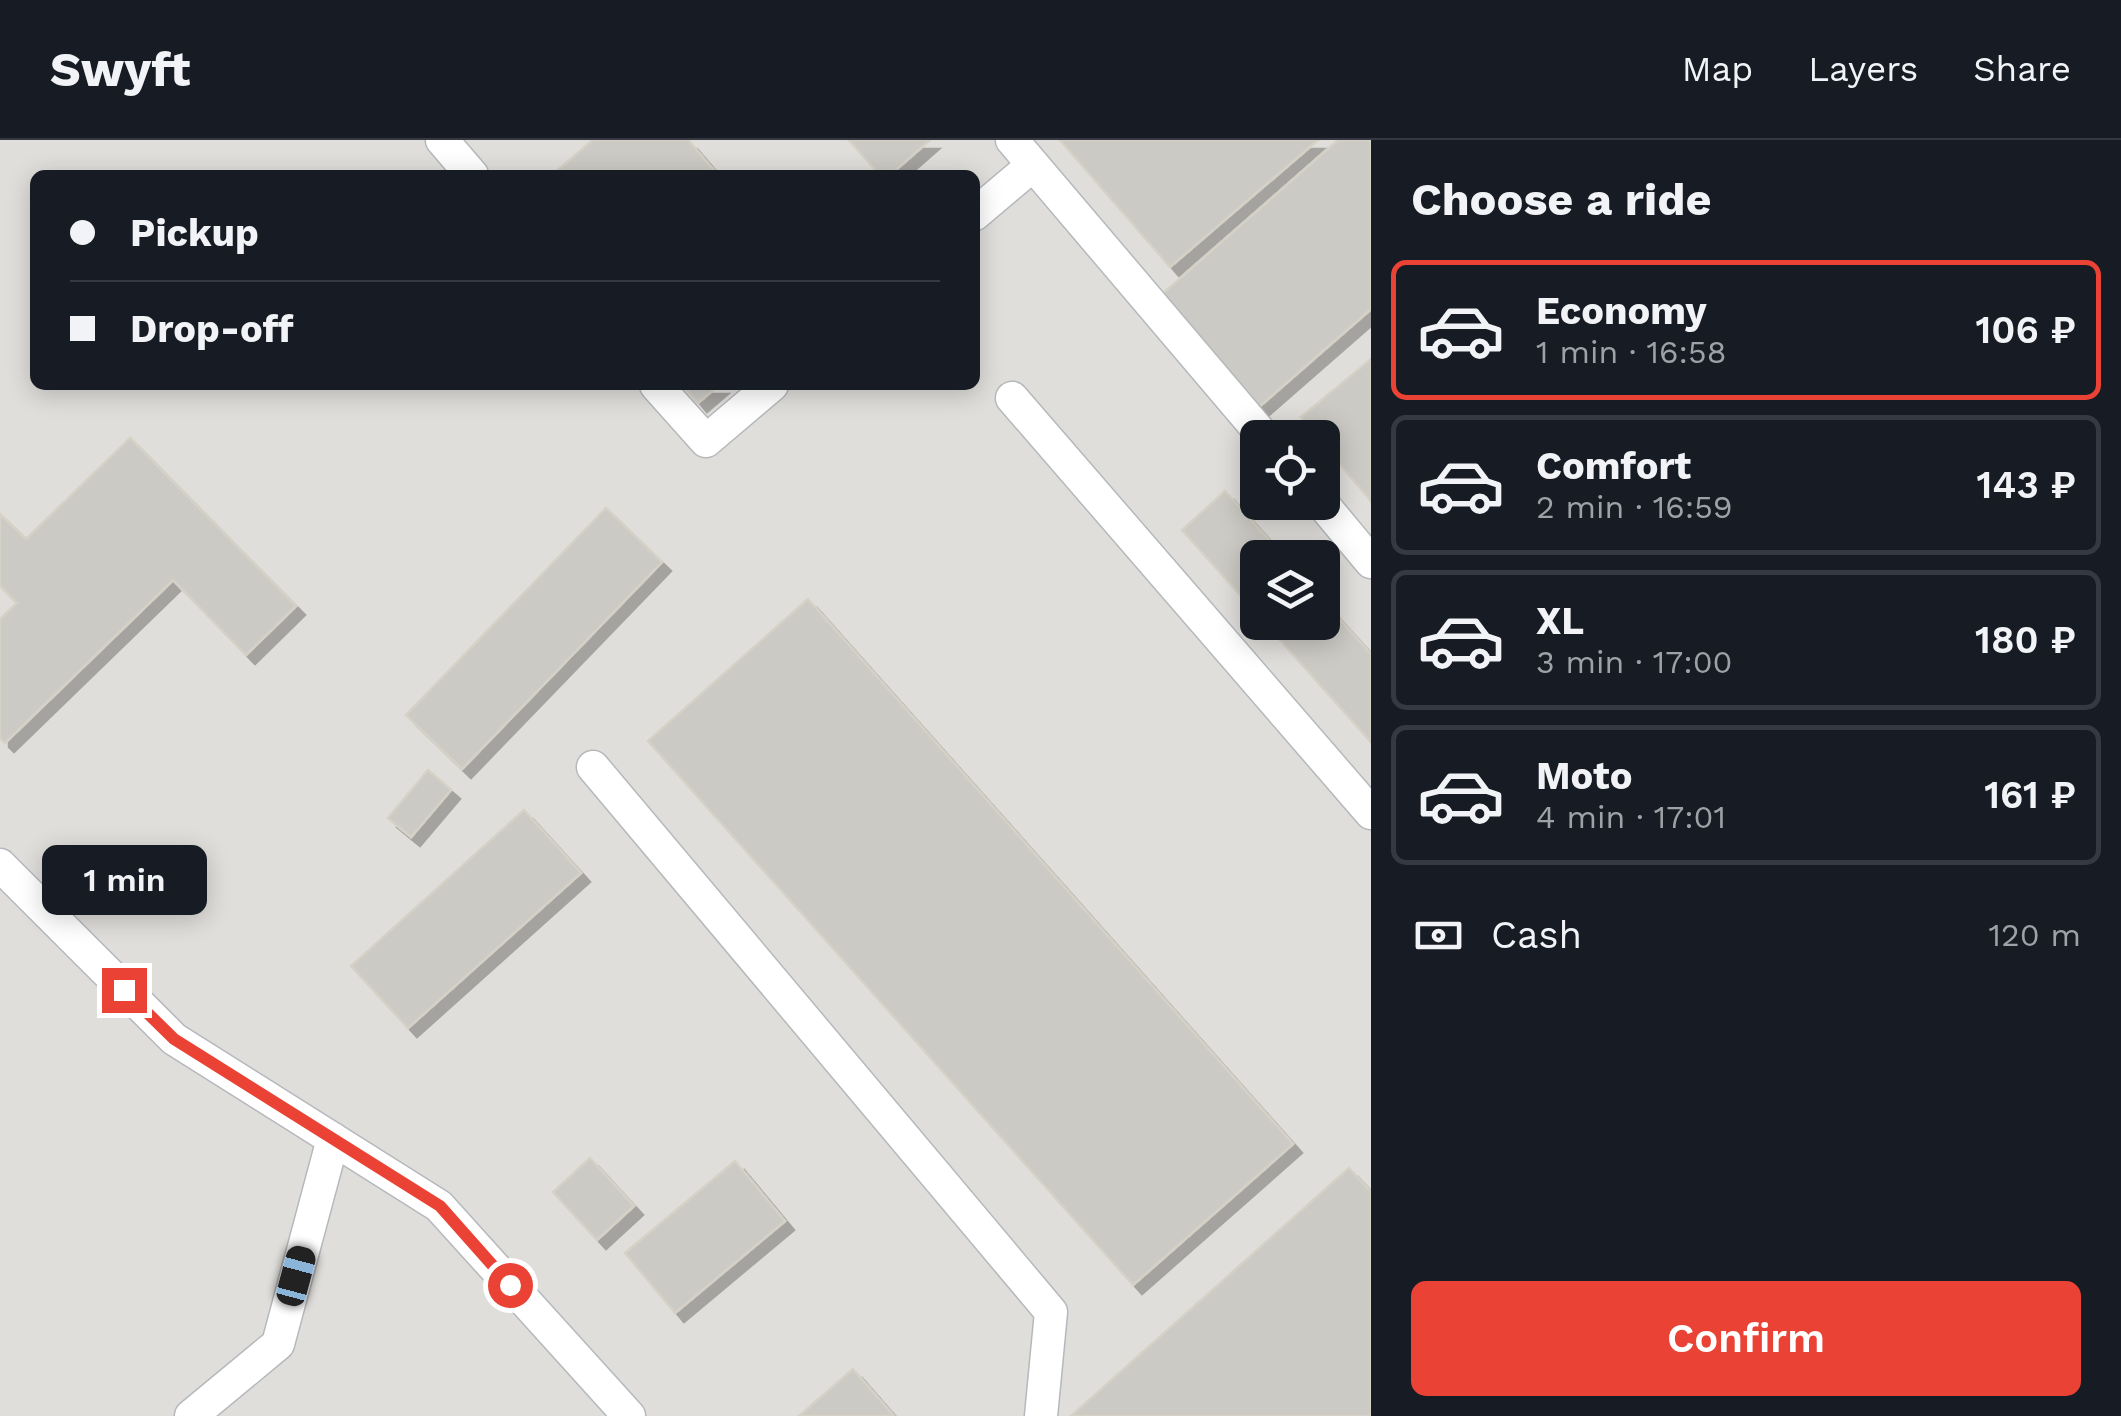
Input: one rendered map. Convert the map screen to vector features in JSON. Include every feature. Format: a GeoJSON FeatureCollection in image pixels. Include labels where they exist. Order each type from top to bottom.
{"type":"FeatureCollection","features":[{"type":"Feature","properties":{"kind":"lane"},"geometry":{"type":"LineString","coordinates":[[442,140],[468,170]]}},
{"type":"Feature","properties":{"kind":"lane"},"geometry":{"type":"LineString","coordinates":[[980,208],[1023,152],[1251,420]]}},
{"type":"Feature","properties":{"kind":"lane"},"geometry":{"type":"LineString","coordinates":[[660,390],[706,441],[766,390]]}},
{"type":"Feature","properties":{"kind":"lane"},"geometry":{"type":"LineString","coordinates":[[1012,398],[1371,814]]}},
{"type":"Feature","properties":{"kind":"lane"},"geometry":{"type":"LineString","coordinates":[[1336,520],[1371,562]]}},
{"type":"Feature","properties":{"kind":"lane"},"geometry":{"type":"LineString","coordinates":[[593,768],[1051,1312],[1041,1416]]}},
{"type":"Feature","properties":{"kind":"lane"},"geometry":{"type":"LineString","coordinates":[[0,865],[174,1039],[440,1206],[629,1416]]}},
{"type":"Feature","properties":{"kind":"lane"},"geometry":{"type":"LineString","coordinates":[[191,1416],[278,1344],[332,1138]]}},
{"type":"Feature","properties":{"kind":"shaded area"},"geometry":{"type":"Polygon","coordinates":[[[0,140],[1371,140],[1371,1416],[0,1416],[0,140]]]}},
{"type":"Feature","properties":{"kind":"building"},"geometry":{"type":"Polygon","coordinates":[[[593,140],[688,140],[714,170],[558,170],[593,140]]]}},
{"type":"Feature","properties":{"kind":"building"},"geometry":{"type":"Polygon","coordinates":[[[849,140],[930,140],[896,170],[876,170],[849,140]]]}},
{"type":"Feature","properties":{"kind":"building"},"geometry":{"type":"Polygon","coordinates":[[[1060,140],[1318,140],[1170,267],[1060,140]]]}},
{"type":"Feature","properties":{"kind":"building"},"geometry":{"type":"Polygon","coordinates":[[[1338,140],[1371,140],[1371,309],[1259,407],[1161,295],[1338,140]]]}},
{"type":"Feature","properties":{"kind":"building"},"geometry":{"type":"Polygon","coordinates":[[[1371,359],[1371,501],[1340,464],[1340,420],[1301,417],[1371,359]]]}},
{"type":"Feature","properties":{"kind":"building"},"geometry":{"type":"Polygon","coordinates":[[[687,390],[713,390],[698,403],[687,390]]]}},
{"type":"Feature","properties":{"kind":"building"},"geometry":{"type":"Polygon","coordinates":[[[130,438],[296,606],[246,655],[173,580],[5,743],[0,738],[0,619],[17,603],[0,586],[0,514],[26,539],[130,438]]]}},
{"type":"Feature","properties":{"kind":"building"},"geometry":{"type":"Polygon","coordinates":[[[1225,491],[1240,508],[1240,520],[1251,520],[1269,540],[1240,540],[1240,595],[1182,530],[1225,491]]]}},
{"type":"Feature","properties":{"kind":"building"},"geometry":{"type":"Polygon","coordinates":[[[606,508],[662,562],[462,769],[406,715],[606,508]]]}},
{"type":"Feature","properties":{"kind":"building"},"geometry":{"type":"Polygon","coordinates":[[[808,599],[1293,1144],[1133,1285],[648,741],[808,599]]]}},
{"type":"Feature","properties":{"kind":"building"},"geometry":{"type":"Polygon","coordinates":[[[1340,620],[1371,654],[1371,742],[1280,640],[1340,640],[1340,620]]]}},
{"type":"Feature","properties":{"kind":"building"},"geometry":{"type":"Polygon","coordinates":[[[428,770],[451,790],[411,837],[388,818],[428,770]]]}},
{"type":"Feature","properties":{"kind":"building"},"geometry":{"type":"Polygon","coordinates":[[[524,810],[581,873],[408,1028],[351,966],[524,810]]]}},
{"type":"Feature","properties":{"kind":"building"},"geometry":{"type":"Polygon","coordinates":[[[590,1158],[634,1206],[597,1240],[553,1192],[590,1158]]]}},
{"type":"Feature","properties":{"kind":"building"},"geometry":{"type":"Polygon","coordinates":[[[735,1161],[785,1221],[675,1313],[625,1253],[735,1161]]]}},
{"type":"Feature","properties":{"kind":"building"},"geometry":{"type":"Polygon","coordinates":[[[1349,1168],[1371,1192],[1371,1416],[1071,1416],[1349,1168]]]}},
{"type":"Feature","properties":{"kind":"building"},"geometry":{"type":"Polygon","coordinates":[[[853,1369],[894,1416],[799,1416],[853,1369]]]}},
{"type":"Feature","properties":{"kind":"route"},"geometry":{"type":"LineString","coordinates":[[124,990],[174,1039],[440,1206],[510,1285]]}}]}
